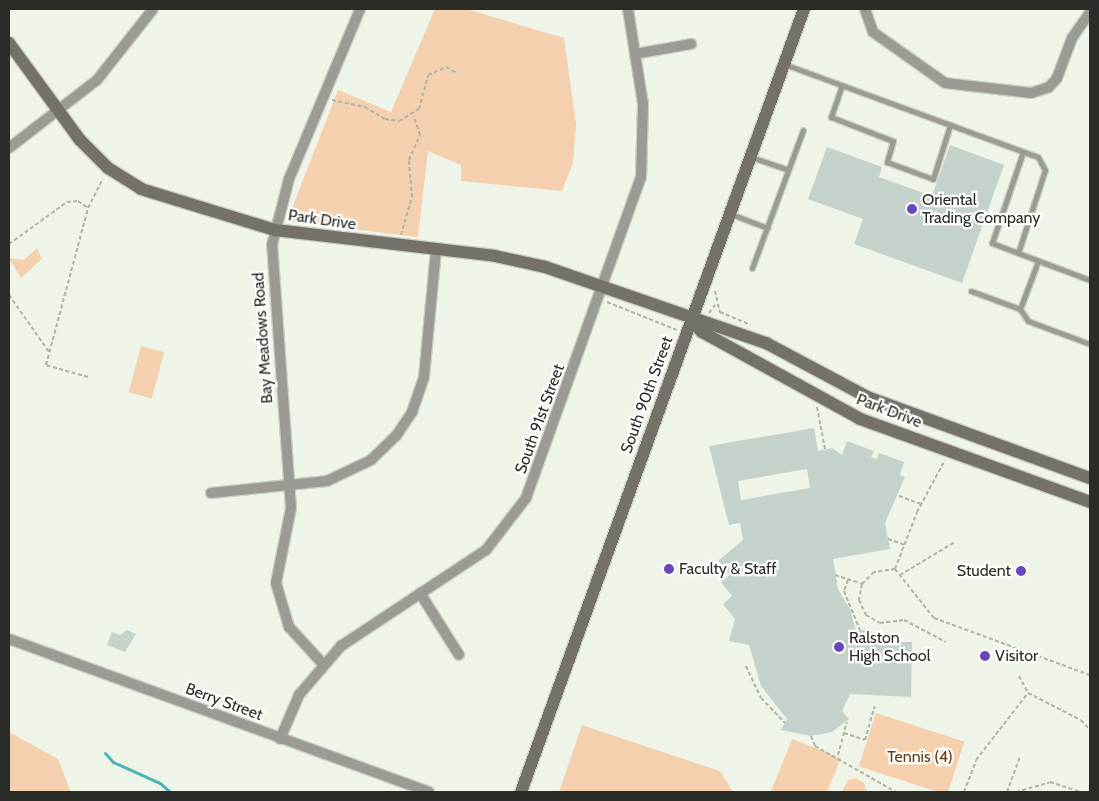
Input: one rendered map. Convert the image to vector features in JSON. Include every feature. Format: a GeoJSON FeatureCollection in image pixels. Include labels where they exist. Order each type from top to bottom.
{"type":"FeatureCollection","features":[{"type":"Feature","properties":{"kind":"street"},"geometry":{"type":"LineString","coordinates":[[9,148],[59,112],[120,55],[153,9]]}},
{"type":"Feature","properties":{"kind":"street","name":"Bay Meadows Road"},"geometry":{"type":"LineString","coordinates":[[323,664],[293,633],[278,600],[276,571],[290,520],[290,486],[272,277],[275,230],[288,179],[360,9]]}},
{"type":"Feature","properties":{"kind":"street","name":"South 91st Street"},"geometry":{"type":"LineString","coordinates":[[280,739],[299,695],[323,664],[353,636],[486,550],[519,511],[604,288],[641,177],[645,128],[628,9]]}},
{"type":"Feature","properties":{"kind":"street","name":"South 90th Street"},"geometry":{"type":"LineString","coordinates":[[521,792],[804,9]]}},
{"type":"Feature","properties":{"kind":"street"},"geometry":{"type":"LineString","coordinates":[[865,9],[872,32],[945,83],[1031,93],[1049,87],[1057,78],[1072,38],[1090,12]]}},
{"type":"Feature","properties":{"kind":"street","name":"Park Drive"},"geometry":{"type":"LineString","coordinates":[[9,43],[59,112],[99,161],[134,185],[275,230],[520,260],[604,288],[692,321],[766,343],[876,400],[1090,478]]}},
{"type":"Feature","properties":{"kind":"street"},"geometry":{"type":"LineString","coordinates":[[635,54],[691,44]]}},
{"type":"Feature","properties":{"kind":"street"},"geometry":{"type":"LineString","coordinates":[[211,493],[327,481],[357,468],[384,448],[406,422],[424,377],[436,250]]}},
{"type":"Feature","properties":{"kind":"street","name":"Park Drive"},"geometry":{"type":"LineString","coordinates":[[692,321],[702,332],[860,419],[1090,502]]}},
{"type":"Feature","properties":{"kind":"street"},"geometry":{"type":"LineString","coordinates":[[420,593],[459,655]]}},
{"type":"Feature","properties":{"kind":"street","name":"Berry Street"},"geometry":{"type":"LineString","coordinates":[[9,639],[429,792]]}},
{"type":"Feature","properties":{"kind":"lane"},"geometry":{"type":"LineString","coordinates":[[784,64],[1038,157],[1045,170],[1018,253]]}},
{"type":"Feature","properties":{"kind":"lane"},"geometry":{"type":"LineString","coordinates":[[842,85],[830,117],[893,141],[886,162],[933,179],[950,125]]}},
{"type":"Feature","properties":{"kind":"lane"},"geometry":{"type":"LineString","coordinates":[[752,268],[803,130]]}},
{"type":"Feature","properties":{"kind":"lane"},"geometry":{"type":"LineString","coordinates":[[1023,152],[992,243],[1090,280]]}},
{"type":"Feature","properties":{"kind":"lane"},"geometry":{"type":"LineString","coordinates":[[751,157],[788,170]]}},
{"type":"Feature","properties":{"kind":"lane"},"geometry":{"type":"LineString","coordinates":[[730,214],[767,228]]}},
{"type":"Feature","properties":{"kind":"lane"},"geometry":{"type":"LineString","coordinates":[[1020,310],[1038,260]]}},
{"type":"Feature","properties":{"kind":"lane"},"geometry":{"type":"LineString","coordinates":[[972,291],[1020,310],[1028,321],[1090,344]]}},
{"type":"Feature","properties":{"kind":"path"},"geometry":{"type":"LineString","coordinates":[[331,100],[365,107],[392,121],[414,116],[422,103],[428,75],[446,67],[458,73]]}},
{"type":"Feature","properties":{"kind":"path"},"geometry":{"type":"LineString","coordinates":[[401,236],[412,197],[409,160],[420,135],[414,116]]}},
{"type":"Feature","properties":{"kind":"path"},"geometry":{"type":"LineString","coordinates":[[88,377],[46,365],[88,208],[103,178]]}},
{"type":"Feature","properties":{"kind":"path"},"geometry":{"type":"LineString","coordinates":[[9,244],[67,202],[78,201],[88,208]]}},
{"type":"Feature","properties":{"kind":"path"},"geometry":{"type":"LineString","coordinates":[[9,295],[49,352]]}},
{"type":"Feature","properties":{"kind":"path"},"geometry":{"type":"LineString","coordinates":[[607,302],[676,329]]}},
{"type":"Feature","properties":{"kind":"path"},"geometry":{"type":"LineString","coordinates":[[715,305],[728,316],[758,328]]}},
{"type":"Feature","properties":{"kind":"path"},"geometry":{"type":"LineString","coordinates":[[816,405],[825,448]]}},
{"type":"Feature","properties":{"kind":"path"},"geometry":{"type":"LineString","coordinates":[[895,569],[921,504],[946,458]]}},
{"type":"Feature","properties":{"kind":"path"},"geometry":{"type":"LineString","coordinates":[[899,496],[921,504]]}},
{"type":"Feature","properties":{"kind":"path"},"geometry":{"type":"LineString","coordinates":[[888,539],[904,546]]}},
{"type":"Feature","properties":{"kind":"path"},"geometry":{"type":"LineString","coordinates":[[900,575],[955,542]]}},
{"type":"Feature","properties":{"kind":"path"},"geometry":{"type":"LineString","coordinates":[[895,569],[934,618],[1090,675]]}},
{"type":"Feature","properties":{"kind":"path"},"geometry":{"type":"LineString","coordinates":[[895,569],[874,572],[862,584],[862,608],[873,620],[886,624],[904,620],[946,642]]}},
{"type":"Feature","properties":{"kind":"path"},"geometry":{"type":"LineString","coordinates":[[836,575],[862,584]]}},
{"type":"Feature","properties":{"kind":"path"},"geometry":{"type":"LineString","coordinates":[[848,580],[844,591],[860,630]]}},
{"type":"Feature","properties":{"kind":"path"},"geometry":{"type":"LineString","coordinates":[[746,666],[761,698],[785,723]]}},
{"type":"Feature","properties":{"kind":"path"},"geometry":{"type":"LineString","coordinates":[[1019,676],[1028,693],[1081,720],[1090,730]]}},
{"type":"Feature","properties":{"kind":"path"},"geometry":{"type":"LineString","coordinates":[[964,792],[976,760],[1028,693]]}},
{"type":"Feature","properties":{"kind":"path"},"geometry":{"type":"LineString","coordinates":[[844,733],[865,740],[875,706]]}},
{"type":"Feature","properties":{"kind":"path"},"geometry":{"type":"LineString","coordinates":[[838,755],[847,722]]}},
{"type":"Feature","properties":{"kind":"path"},"geometry":{"type":"LineString","coordinates":[[811,736],[815,746],[838,755],[896,792]]}},
{"type":"Feature","properties":{"kind":"path"},"geometry":{"type":"LineString","coordinates":[[1007,792],[1020,756]]}},
{"type":"Feature","properties":{"kind":"path"},"geometry":{"type":"LineString","coordinates":[[1016,792],[1050,782],[1080,792]]}},
{"type":"Feature","properties":{"kind":"green space"},"geometry":{"type":"Polygon","coordinates":[[[435,9],[466,9],[564,38],[576,124],[573,163],[562,191],[461,181],[461,165],[428,151],[418,237],[287,221],[338,90],[391,112],[435,9]]]}},
{"type":"Feature","properties":{"kind":"green space"},"geometry":{"type":"Polygon","coordinates":[[[37,248],[42,259],[21,278],[9,258],[24,260],[37,248]]]}},
{"type":"Feature","properties":{"kind":"green space"},"geometry":{"type":"Polygon","coordinates":[[[141,346],[164,352],[152,399],[129,392],[141,346]]]}},
{"type":"Feature","properties":{"kind":"green space","name":"Tennis (4)"},"geometry":{"type":"Polygon","coordinates":[[[876,713],[964,742],[948,792],[938,792],[859,766],[876,713]]]}},
{"type":"Feature","properties":{"kind":"green space"},"geometry":{"type":"Polygon","coordinates":[[[582,725],[720,771],[733,792],[559,792],[582,725]]]}},
{"type":"Feature","properties":{"kind":"green space"},"geometry":{"type":"Polygon","coordinates":[[[9,732],[58,759],[71,792],[9,792],[9,732]]]}},
{"type":"Feature","properties":{"kind":"green space"},"geometry":{"type":"Polygon","coordinates":[[[792,739],[841,758],[827,792],[771,791],[792,739]]]}},
{"type":"Feature","properties":{"kind":"green space"},"geometry":{"type":"Polygon","coordinates":[[[856,778],[864,783],[867,792],[842,792],[848,780],[856,778]]]}},
{"type":"Feature","properties":{"kind":"building","name":"Oriental Trading Company"},"geometry":{"type":"Polygon","coordinates":[[[950,145],[1004,165],[962,283],[854,244],[863,219],[808,199],[827,147],[882,167],[879,177],[932,196],[950,145]]]}},
{"type":"Feature","properties":{"kind":"building","name":"Ralston High School"},"geometry":{"type":"Polygon","coordinates":[[[814,428],[818,451],[832,448],[842,455],[847,441],[874,451],[871,457],[877,459],[879,453],[904,462],[900,475],[905,477],[885,523],[890,549],[833,559],[838,589],[850,609],[856,631],[867,629],[886,642],[912,642],[911,697],[850,694],[842,711],[849,719],[832,732],[811,736],[781,730],[787,719],[761,686],[749,645],[729,641],[735,619],[723,604],[732,596],[721,582],[730,575],[718,561],[743,540],[740,523],[729,525],[709,446],[814,428]],[[807,469],[738,481],[741,500],[810,488],[807,469]]]}},
{"type":"Feature","properties":{"kind":"building"},"geometry":{"type":"Polygon","coordinates":[[[127,630],[136,634],[125,652],[107,645],[112,632],[120,635],[127,630]]]}},
{"type":"Feature","properties":{"kind":"waterway"},"geometry":{"type":"LineString","coordinates":[[105,753],[113,762],[160,783],[170,792]]}},
{"type":"Feature","properties":{"kind":"place","name":"Oriental Trading Company"},"geometry":{"type":"Point","coordinates":[912,209]}},
{"type":"Feature","properties":{"kind":"place","name":"Faculty & Staff"},"geometry":{"type":"Point","coordinates":[669,569]}},
{"type":"Feature","properties":{"kind":"place","name":"Student"},"geometry":{"type":"Point","coordinates":[1021,571]}},
{"type":"Feature","properties":{"kind":"place","name":"Ralston High School"},"geometry":{"type":"Point","coordinates":[839,647]}},
{"type":"Feature","properties":{"kind":"place","name":"Visitor"},"geometry":{"type":"Point","coordinates":[985,656]}}]}
